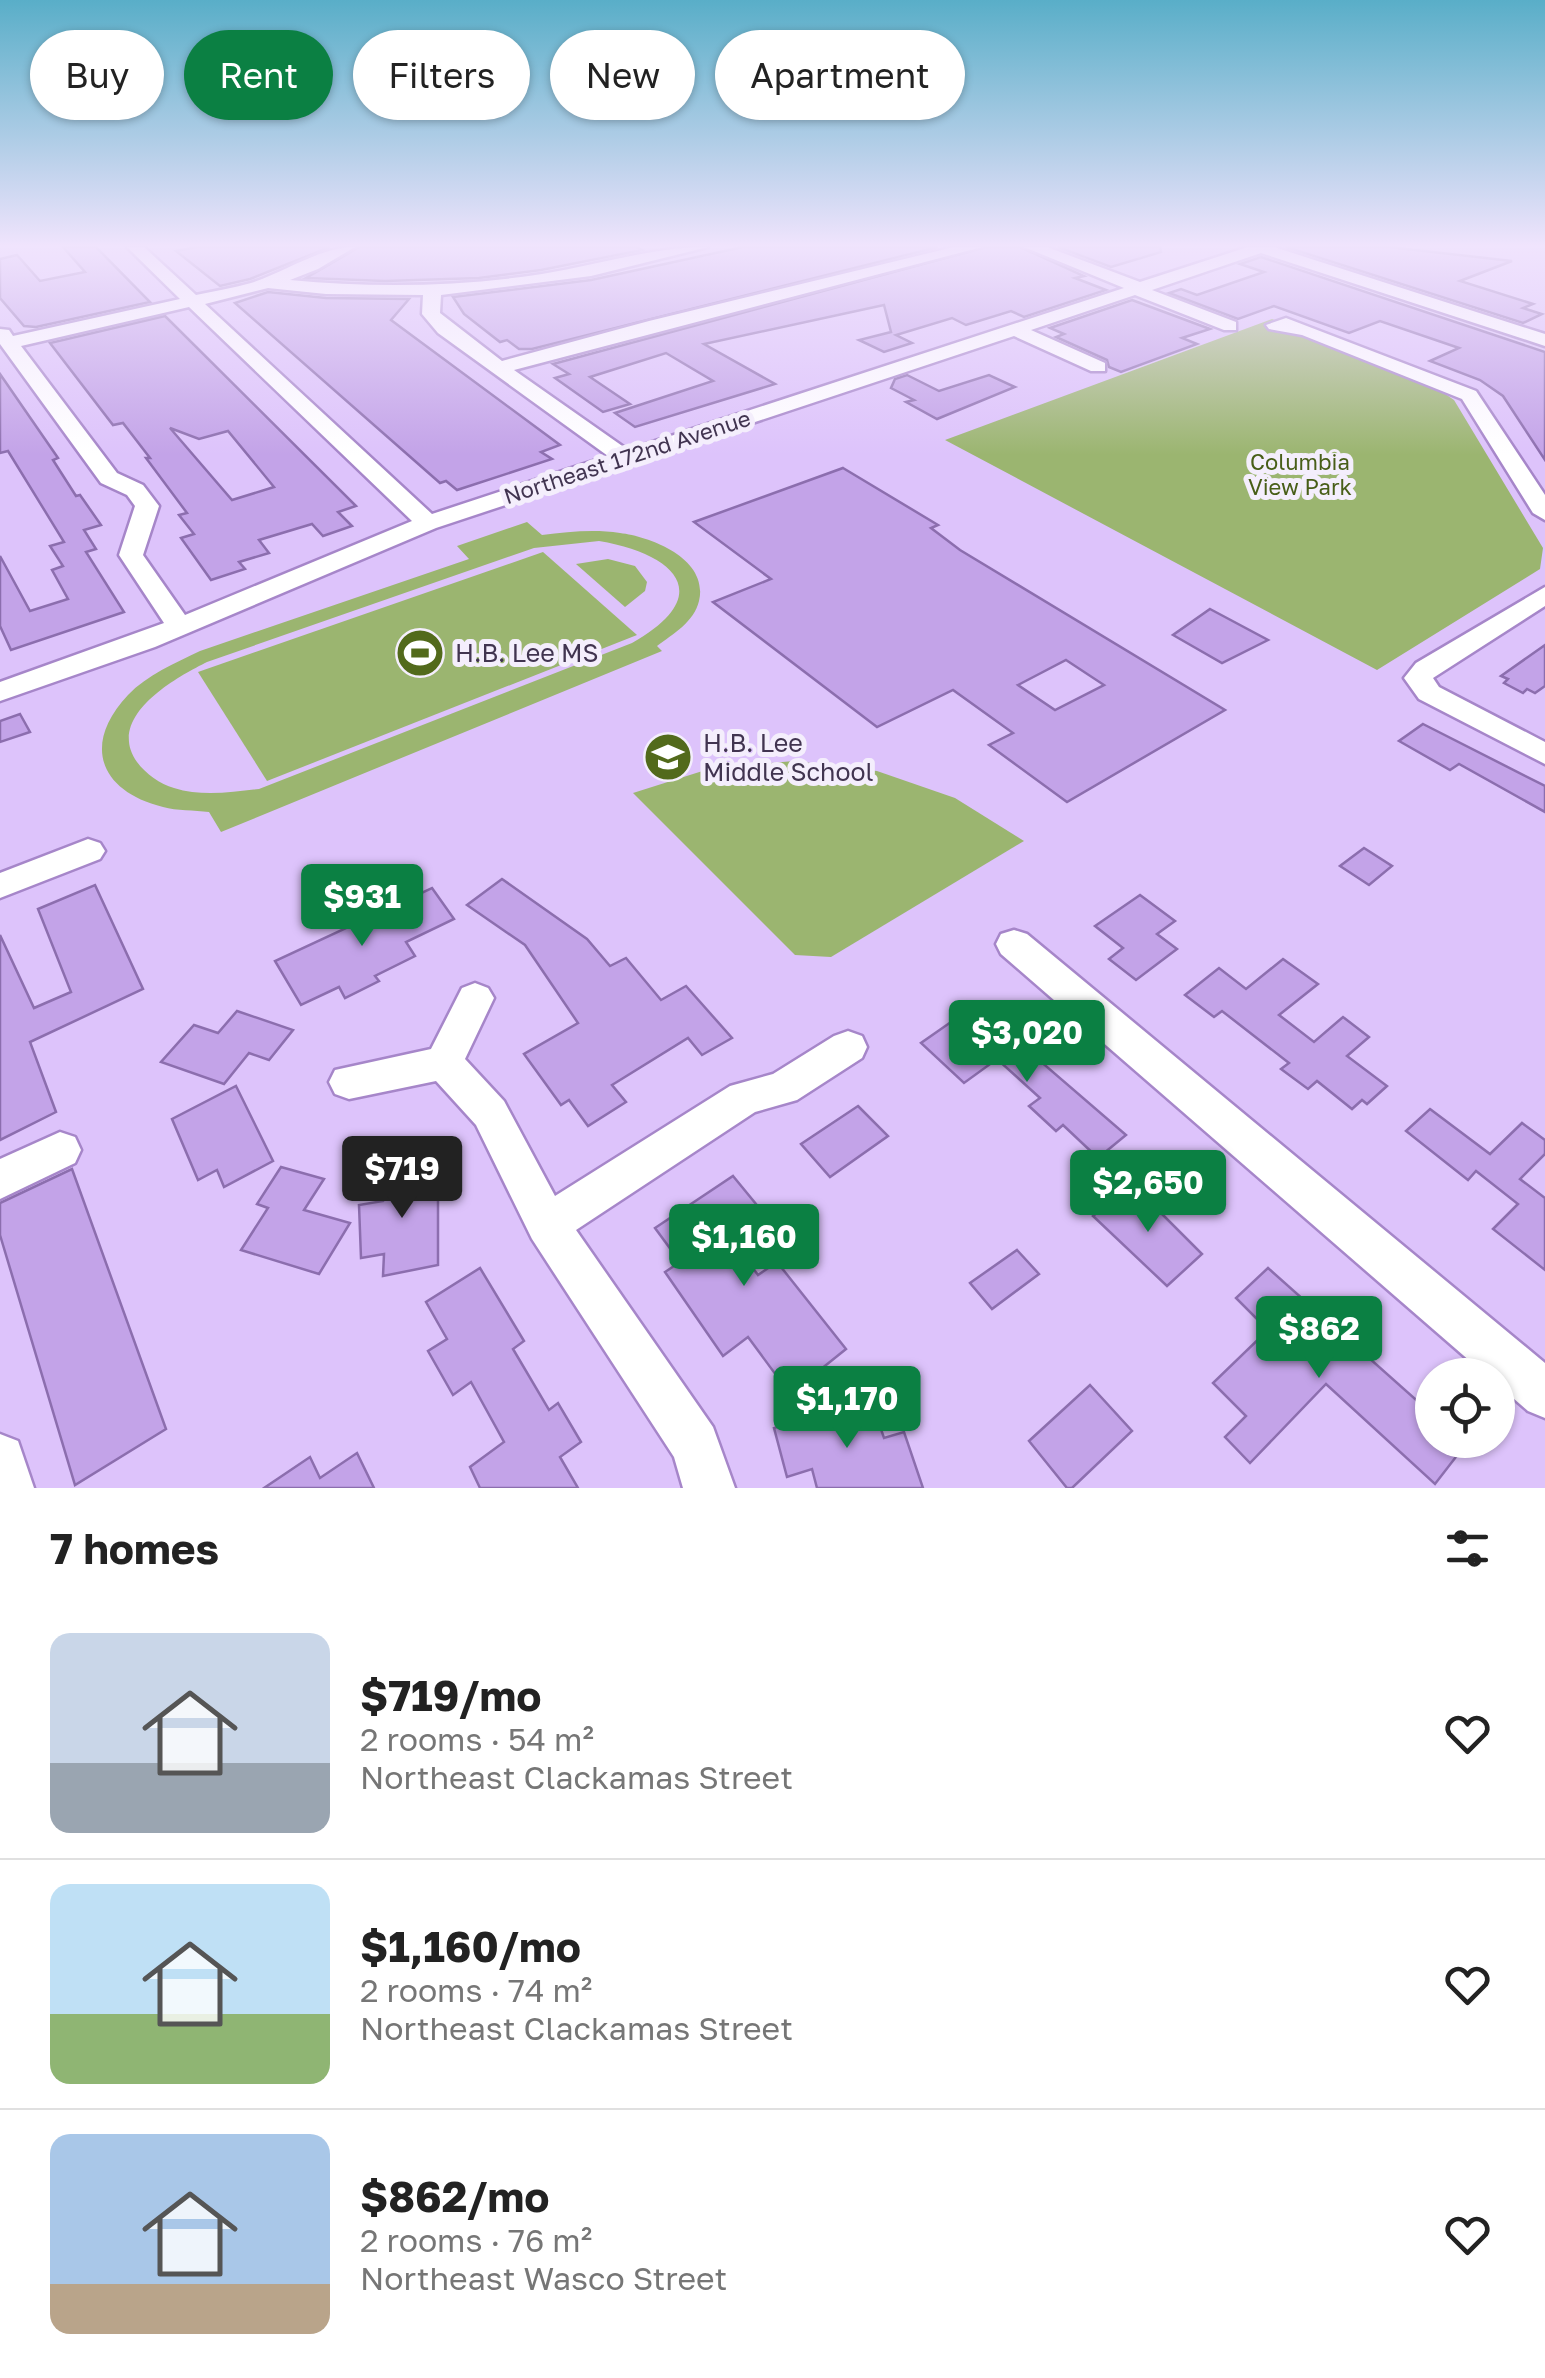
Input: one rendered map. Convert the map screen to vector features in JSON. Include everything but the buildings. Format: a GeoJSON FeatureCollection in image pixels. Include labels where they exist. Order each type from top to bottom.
{"type":"FeatureCollection","features":[{"type":"Feature","properties":{"kind":"street"},"geometry":{"type":"LineString","coordinates":[[119,316],[6,338],[109,478],[135,490],[147,506],[131,555],[179,626]]}},
{"type":"Feature","properties":{"kind":"street"},"geometry":{"type":"LineString","coordinates":[[209,316],[428,524]]}},
{"type":"Feature","properties":{"kind":"street"},"geometry":{"type":"LineString","coordinates":[[433,316],[625,458]]}},
{"type":"Feature","properties":{"kind":"street"},"geometry":{"type":"LineString","coordinates":[[500,368],[702,316]]}},
{"type":"Feature","properties":{"kind":"street","name":"Northeast 172nd Avenue"},"geometry":{"type":"LineString","coordinates":[[0,692],[179,626],[428,524],[1052,316]]}},
{"type":"Feature","properties":{"kind":"street"},"geometry":{"type":"LineString","coordinates":[[1207,316],[1230,326]]}},
{"type":"Feature","properties":{"kind":"street"},"geometry":{"type":"LineString","coordinates":[[1484,316],[1540,334]]}},
{"type":"Feature","properties":{"kind":"street"},"geometry":{"type":"LineString","coordinates":[[1014,329],[1098,366]]}},
{"type":"Feature","properties":{"kind":"street"},"geometry":{"type":"LineString","coordinates":[[1306,330],[1469,395],[1545,513]]}},
{"type":"Feature","properties":{"kind":"street"},"geometry":{"type":"LineString","coordinates":[[1545,595],[1418,678],[1429,693],[1545,754]]}},
{"type":"Feature","properties":{"kind":"street"},"geometry":{"type":"LineString","coordinates":[[0,886],[88,850]]}},
{"type":"Feature","properties":{"kind":"street"},"geometry":{"type":"LineString","coordinates":[[1014,944],[1545,1394]]}},
{"type":"Feature","properties":{"kind":"street"},"geometry":{"type":"LineString","coordinates":[[444,1063],[475,998]]}},
{"type":"Feature","properties":{"kind":"street"},"geometry":{"type":"LineString","coordinates":[[547,1226],[744,1098],[783,1088],[848,1047]]}},
{"type":"Feature","properties":{"kind":"street"},"geometry":{"type":"LineString","coordinates":[[350,1082],[444,1063]]}},
{"type":"Feature","properties":{"kind":"street"},"geometry":{"type":"LineString","coordinates":[[444,1063],[490,1113],[547,1226],[702,1466]]}},
{"type":"Feature","properties":{"kind":"street"},"geometry":{"type":"LineString","coordinates":[[0,1180],[60,1150]]}},
{"type":"Feature","properties":{"kind":"street"},"geometry":{"type":"LineString","coordinates":[[0,1459],[8,1488]]}},
{"type":"Feature","properties":{"kind":"green space","name":"Columbia View Park"},"geometry":{"type":"Polygon","coordinates":[[[1272,319],[1401,366],[1391,371],[1438,389],[1454,400],[1543,548],[1540,569],[1377,670],[945,440],[1272,319]]]}},
{"type":"Feature","properties":{"kind":"green space"},"geometry":{"type":"Polygon","coordinates":[[[527,522],[542,535],[590,531],[633,535],[662,545],[687,562],[700,586],[699,601],[688,621],[657,646],[662,651],[221,832],[209,812],[168,808],[141,800],[112,777],[104,763],[105,731],[128,695],[153,675],[200,651],[469,559],[457,546],[527,522]],[[599,541],[534,548],[207,662],[162,689],[137,715],[130,730],[130,745],[137,762],[159,781],[185,791],[259,789],[632,643],[674,609],[679,593],[676,579],[666,566],[626,547],[599,541]]]}},
{"type":"Feature","properties":{"kind":"green space","name":"H.B. Lee MS"},"geometry":{"type":"Polygon","coordinates":[[[543,552],[637,635],[267,781],[198,672],[543,552]]]}},
{"type":"Feature","properties":{"kind":"green space"},"geometry":{"type":"Polygon","coordinates":[[[608,559],[635,566],[647,582],[645,591],[625,607],[576,564],[608,559]]]}},
{"type":"Feature","properties":{"kind":"green space"},"geometry":{"type":"Polygon","coordinates":[[[794,761],[877,771],[955,798],[1024,841],[831,957],[795,955],[633,793],[712,768],[794,761]]]}},
{"type":"Feature","properties":{"kind":"place","name":"H.B. Lee MS"},"geometry":{"type":"Point","coordinates":[420,653]}},
{"type":"Feature","properties":{"kind":"place","name":"H.B. Lee Middle School"},"geometry":{"type":"Point","coordinates":[668,757]}}]}
